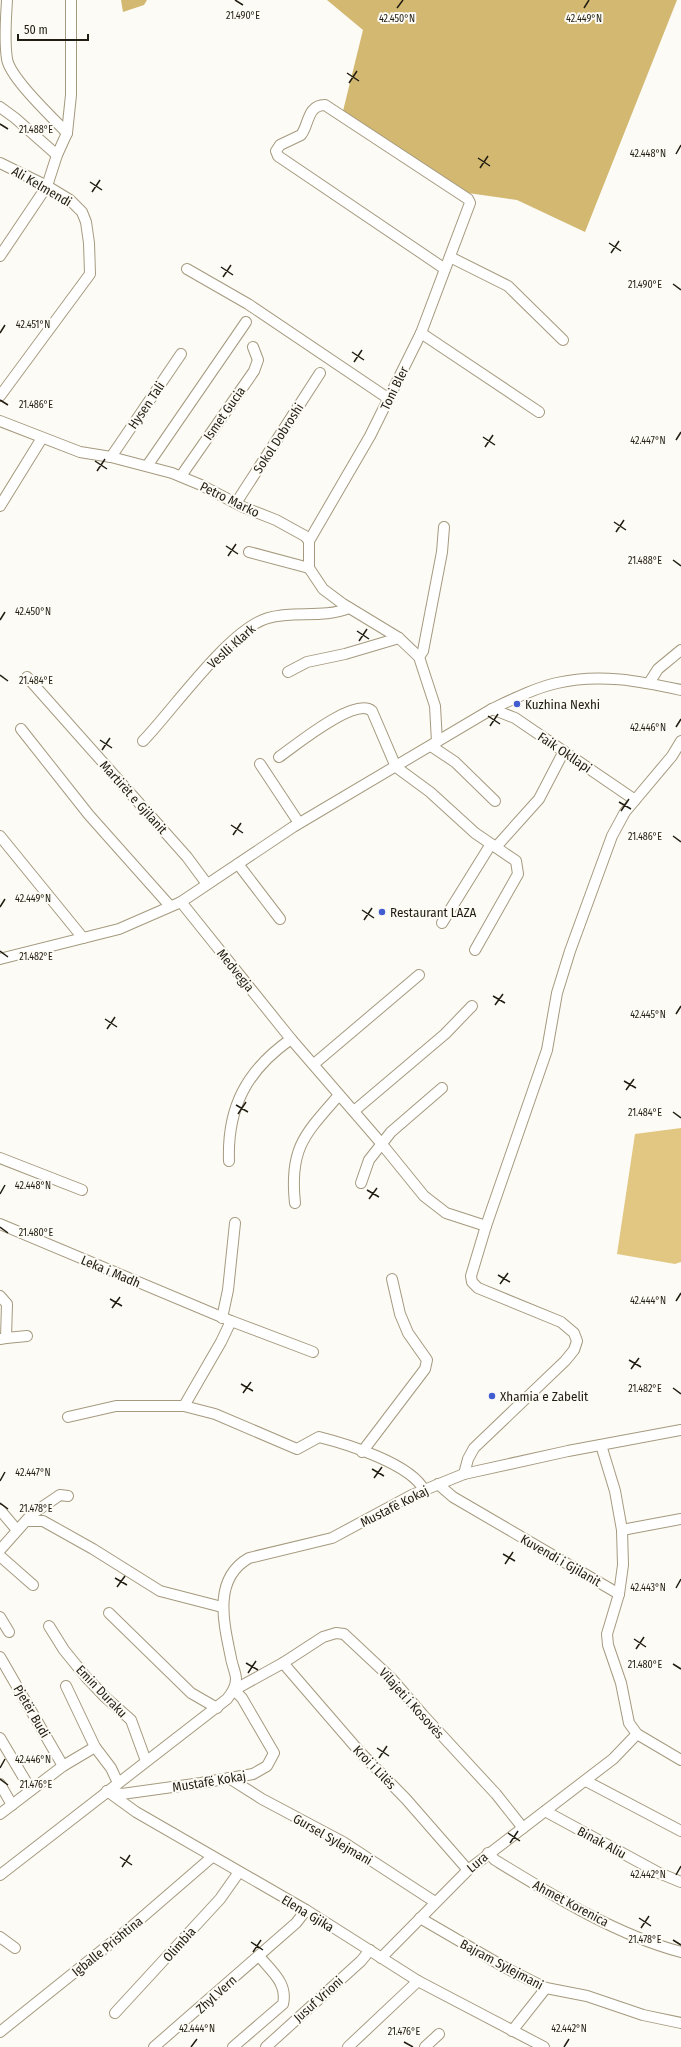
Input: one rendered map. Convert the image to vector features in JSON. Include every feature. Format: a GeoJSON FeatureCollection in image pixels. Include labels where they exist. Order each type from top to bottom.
{"type":"FeatureCollection","features":[{"type":"Feature","properties":{"kind":"street"},"geometry":{"type":"LineString","coordinates":[[7,0],[5,22],[7,60],[16,76],[67,133]]}},
{"type":"Feature","properties":{"kind":"street"},"geometry":{"type":"LineString","coordinates":[[0,256],[47,186],[57,155],[67,133],[71,95],[71,0]]}},
{"type":"Feature","properties":{"kind":"street","name":"Toni Bler"},"geometry":{"type":"LineString","coordinates":[[309,541],[389,399],[421,333],[470,203],[466,196],[325,105],[319,105],[315,108],[308,117],[304,132],[298,138],[280,145],[276,151],[278,156],[445,269]]}},
{"type":"Feature","properties":{"kind":"street"},"geometry":{"type":"LineString","coordinates":[[0,107],[15,118],[57,155]]}},
{"type":"Feature","properties":{"kind":"street","name":"Ali Kelmendi"},"geometry":{"type":"LineString","coordinates":[[0,163],[47,186],[70,200],[82,212],[86,222],[89,243],[90,274],[0,396]]}},
{"type":"Feature","properties":{"kind":"street"},"geometry":{"type":"LineString","coordinates":[[450,257],[508,286],[563,340]]}},
{"type":"Feature","properties":{"kind":"street"},"geometry":{"type":"LineString","coordinates":[[187,268],[248,304],[389,399]]}},
{"type":"Feature","properties":{"kind":"street"},"geometry":{"type":"LineString","coordinates":[[147,466],[246,322]]}},
{"type":"Feature","properties":{"kind":"street"},"geometry":{"type":"LineString","coordinates":[[421,333],[539,412]]}},
{"type":"Feature","properties":{"kind":"street","name":"Ismet Gucia"},"geometry":{"type":"LineString","coordinates":[[181,476],[254,371],[258,360],[253,347]]}},
{"type":"Feature","properties":{"kind":"street","name":"Hysen Tali"},"geometry":{"type":"LineString","coordinates":[[111,457],[181,354]]}},
{"type":"Feature","properties":{"kind":"street","name":"Sokol Dobroshi"},"geometry":{"type":"LineString","coordinates":[[236,503],[320,373]]}},
{"type":"Feature","properties":{"kind":"street","name":"Petro Marko"},"geometry":{"type":"LineString","coordinates":[[0,421],[80,452],[111,457],[181,476],[236,503],[276,520],[305,536],[309,541]]}},
{"type":"Feature","properties":{"kind":"street"},"geometry":{"type":"LineString","coordinates":[[0,506],[42,438]]}},
{"type":"Feature","properties":{"kind":"street"},"geometry":{"type":"LineString","coordinates":[[419,657],[423,652],[438,572],[444,527]]}},
{"type":"Feature","properties":{"kind":"street"},"geometry":{"type":"LineString","coordinates":[[309,541],[310,568],[323,589],[349,608],[399,638],[419,657],[435,706],[434,744]]}},
{"type":"Feature","properties":{"kind":"street"},"geometry":{"type":"LineString","coordinates":[[249,552],[310,568]]}},
{"type":"Feature","properties":{"kind":"street","name":"Veslli Klark"},"geometry":{"type":"LineString","coordinates":[[143,741],[214,660],[252,625],[267,618],[288,614],[316,615],[341,611],[349,608]]}},
{"type":"Feature","properties":{"kind":"street"},"geometry":{"type":"LineString","coordinates":[[288,672],[307,662],[345,654],[399,638]]}},
{"type":"Feature","properties":{"kind":"street"},"geometry":{"type":"LineString","coordinates":[[648,683],[658,669],[681,650]]}},
{"type":"Feature","properties":{"kind":"street","name":"Martirët e Gjilanit"},"geometry":{"type":"LineString","coordinates":[[27,677],[187,857],[207,884]]}},
{"type":"Feature","properties":{"kind":"street"},"geometry":{"type":"LineString","coordinates":[[0,959],[119,929],[181,902],[299,824],[492,709],[527,693],[557,683],[592,678],[648,683],[681,690]]}},
{"type":"Feature","properties":{"kind":"street"},"geometry":{"type":"LineString","coordinates":[[279,757],[311,734],[350,711],[361,708],[369,708],[372,711],[396,767],[430,792],[493,845],[516,861],[518,874],[475,950]]}},
{"type":"Feature","properties":{"kind":"street","name":"Faik Okllapi"},"geometry":{"type":"LineString","coordinates":[[492,709],[515,718],[636,800]]}},
{"type":"Feature","properties":{"kind":"street"},"geometry":{"type":"LineString","coordinates":[[21,729],[89,815],[170,906]]}},
{"type":"Feature","properties":{"kind":"street"},"geometry":{"type":"LineString","coordinates":[[464,1474],[468,1459],[474,1448],[565,1361],[574,1350],[577,1341],[574,1333],[561,1322],[478,1288],[472,1282],[472,1276],[486,1226],[547,1050],[557,993],[570,952],[612,836],[626,812],[672,756],[681,741]]}},
{"type":"Feature","properties":{"kind":"street"},"geometry":{"type":"LineString","coordinates":[[434,744],[495,801]]}},
{"type":"Feature","properties":{"kind":"street"},"geometry":{"type":"LineString","coordinates":[[442,923],[493,845],[539,799],[564,751]]}},
{"type":"Feature","properties":{"kind":"street"},"geometry":{"type":"LineString","coordinates":[[260,764],[299,824]]}},
{"type":"Feature","properties":{"kind":"street"},"geometry":{"type":"LineString","coordinates":[[0,836],[83,938]]}},
{"type":"Feature","properties":{"kind":"street"},"geometry":{"type":"LineString","coordinates":[[238,864],[280,919]]}},
{"type":"Feature","properties":{"kind":"street","name":"Medvegja"},"geometry":{"type":"LineString","coordinates":[[181,902],[291,1039],[354,1111],[424,1196],[446,1213],[486,1226]]}},
{"type":"Feature","properties":{"kind":"street"},"geometry":{"type":"LineString","coordinates":[[314,1064],[419,975]]}},
{"type":"Feature","properties":{"kind":"street"},"geometry":{"type":"LineString","coordinates":[[354,1111],[445,1034],[472,1006]]}},
{"type":"Feature","properties":{"kind":"street"},"geometry":{"type":"LineString","coordinates":[[229,1161],[228,1140],[232,1118],[240,1094],[256,1071],[273,1052],[291,1039]]}},
{"type":"Feature","properties":{"kind":"street"},"geometry":{"type":"LineString","coordinates":[[361,1183],[369,1160],[381,1143],[391,1132],[442,1088]]}},
{"type":"Feature","properties":{"kind":"street"},"geometry":{"type":"LineString","coordinates":[[295,1203],[292,1180],[296,1153],[307,1133],[339,1095]]}},
{"type":"Feature","properties":{"kind":"street"},"geometry":{"type":"LineString","coordinates":[[0,1158],[82,1190]]}},
{"type":"Feature","properties":{"kind":"street"},"geometry":{"type":"LineString","coordinates":[[184,1406],[221,1342],[227,1320],[228,1290],[235,1223]]}},
{"type":"Feature","properties":{"kind":"street","name":"Leka i Madh"},"geometry":{"type":"LineString","coordinates":[[0,1224],[227,1320],[313,1352]]}},
{"type":"Feature","properties":{"kind":"street"},"geometry":{"type":"LineString","coordinates":[[362,1452],[425,1369],[427,1360],[408,1333],[400,1314],[392,1279]]}},
{"type":"Feature","properties":{"kind":"street"},"geometry":{"type":"LineString","coordinates":[[0,1296],[7,1304],[3,1339],[27,1336]]}},
{"type":"Feature","properties":{"kind":"street"},"geometry":{"type":"LineString","coordinates":[[68,1417],[116,1406],[184,1406],[215,1414],[297,1449],[319,1437],[340,1442],[362,1452],[389,1461],[410,1473],[420,1482],[424,1490]]}},
{"type":"Feature","properties":{"kind":"street","name":"Mustafë Kokaj"},"geometry":{"type":"LineString","coordinates":[[107,1791],[122,1794],[229,1778],[253,1774],[267,1766],[274,1753],[242,1698],[234,1690],[236,1679],[225,1632],[222,1607],[225,1591],[229,1579],[239,1564],[249,1558],[332,1538],[424,1490],[464,1474],[681,1430]]}},
{"type":"Feature","properties":{"kind":"street"},"geometry":{"type":"LineString","coordinates":[[601,1445],[615,1492],[622,1530],[622,1565],[618,1594],[607,1634],[608,1646],[621,1683],[629,1723],[637,1734],[681,1760]]}},
{"type":"Feature","properties":{"kind":"street","name":"Kuvendi i Gjilanit"},"geometry":{"type":"LineString","coordinates":[[438,1484],[453,1497],[618,1594]]}},
{"type":"Feature","properties":{"kind":"street"},"geometry":{"type":"LineString","coordinates":[[0,1550],[32,1514],[60,1495],[68,1496]]}},
{"type":"Feature","properties":{"kind":"street"},"geometry":{"type":"LineString","coordinates":[[0,1510],[18,1530]]}},
{"type":"Feature","properties":{"kind":"street"},"geometry":{"type":"LineString","coordinates":[[622,1530],[681,1519]]}},
{"type":"Feature","properties":{"kind":"street"},"geometry":{"type":"LineString","coordinates":[[27,1521],[43,1521],[93,1549],[160,1591],[222,1607]]}},
{"type":"Feature","properties":{"kind":"street"},"geometry":{"type":"LineString","coordinates":[[0,1556],[33,1585]]}},
{"type":"Feature","properties":{"kind":"street"},"geometry":{"type":"LineString","coordinates":[[109,1613],[192,1693],[217,1708]]}},
{"type":"Feature","properties":{"kind":"street"},"geometry":{"type":"LineString","coordinates":[[0,1617],[9,1632]]}},
{"type":"Feature","properties":{"kind":"street","name":"Emin Duraku"},"geometry":{"type":"LineString","coordinates":[[49,1626],[64,1650],[86,1677],[105,1697],[131,1720],[146,1760]]}},
{"type":"Feature","properties":{"kind":"street","name":"Vilajeti i Kosovës"},"geometry":{"type":"LineString","coordinates":[[283,1663],[323,1637],[336,1632],[344,1634],[392,1679],[496,1794],[523,1828]]}},
{"type":"Feature","properties":{"kind":"street","name":"Pjetër Budi"},"geometry":{"type":"LineString","coordinates":[[0,1657],[64,1766]]}},
{"type":"Feature","properties":{"kind":"street"},"geometry":{"type":"LineString","coordinates":[[0,1875],[146,1760],[217,1708],[234,1690],[283,1663]]}},
{"type":"Feature","properties":{"kind":"street","name":"Kroi i Lilës"},"geometry":{"type":"LineString","coordinates":[[283,1663],[334,1723],[410,1804],[468,1870]]}},
{"type":"Feature","properties":{"kind":"street"},"geometry":{"type":"LineString","coordinates":[[66,1686],[95,1747],[111,1768],[118,1783]]}},
{"type":"Feature","properties":{"kind":"street","name":"Lura"},"geometry":{"type":"LineString","coordinates":[[381,1958],[468,1870],[545,1810],[586,1781],[613,1759],[637,1734]]}},
{"type":"Feature","properties":{"kind":"street"},"geometry":{"type":"LineString","coordinates":[[0,1738],[31,1790]]}},
{"type":"Feature","properties":{"kind":"street"},"geometry":{"type":"LineString","coordinates":[[0,1814],[64,1766],[95,1747]]}},
{"type":"Feature","properties":{"kind":"street","name":"Gursel Sylejmani"},"geometry":{"type":"LineString","coordinates":[[229,1778],[262,1799],[343,1842],[435,1902]]}},
{"type":"Feature","properties":{"kind":"street"},"geometry":{"type":"LineString","coordinates":[[586,1781],[681,1831]]}},
{"type":"Feature","properties":{"kind":"street"},"geometry":{"type":"LineString","coordinates":[[0,1784],[12,1805]]}},
{"type":"Feature","properties":{"kind":"street","name":"Elena Gjika"},"geometry":{"type":"LineString","coordinates":[[107,1791],[136,1812],[306,1910],[418,1981],[544,2047]]}},
{"type":"Feature","properties":{"kind":"street","name":"Binak Aliu"},"geometry":{"type":"LineString","coordinates":[[545,1810],[659,1873],[681,1882]]}},
{"type":"Feature","properties":{"kind":"street","name":"Ahmet Korenica"},"geometry":{"type":"LineString","coordinates":[[488,1853],[495,1860],[548,1892],[599,1920],[666,1948],[681,1952]]}},
{"type":"Feature","properties":{"kind":"street","name":"Igballe Prishtina"},"geometry":{"type":"LineString","coordinates":[[0,2032],[131,1927],[212,1856]]}},
{"type":"Feature","properties":{"kind":"street","name":"Olimbia"},"geometry":{"type":"LineString","coordinates":[[115,2014],[220,1899],[239,1872]]}},
{"type":"Feature","properties":{"kind":"street","name":"Zhyl Vern"},"geometry":{"type":"LineString","coordinates":[[154,2047],[259,1956],[296,1922],[306,1910]]}},
{"type":"Feature","properties":{"kind":"street","name":"Bajram Sylejmani"},"geometry":{"type":"LineString","coordinates":[[420,1918],[506,1968],[546,1988],[587,1996],[643,2015],[681,2023]]}},
{"type":"Feature","properties":{"kind":"street"},"geometry":{"type":"LineString","coordinates":[[0,1938],[15,1948]]}},
{"type":"Feature","properties":{"kind":"street","name":"Jusuf Vrioni"},"geometry":{"type":"LineString","coordinates":[[266,2047],[370,1950]]}},
{"type":"Feature","properties":{"kind":"street"},"geometry":{"type":"LineString","coordinates":[[233,2047],[283,2004],[285,1995],[284,1987],[259,1956]]}},
{"type":"Feature","properties":{"kind":"street"},"geometry":{"type":"LineString","coordinates":[[348,2047],[418,1981]]}},
{"type":"Feature","properties":{"kind":"street"},"geometry":{"type":"LineString","coordinates":[[512,2031],[546,1988]]}},
{"type":"Feature","properties":{"kind":"street"},"geometry":{"type":"LineString","coordinates":[[425,2047],[439,2034]]}},
{"type":"Feature","properties":{"kind":"shaded area"},"geometry":{"type":"Polygon","coordinates":[[[121,0],[147,0],[144,5],[123,12],[121,0]]]}},
{"type":"Feature","properties":{"kind":"shaded area"},"geometry":{"type":"Polygon","coordinates":[[[327,0],[677,0],[585,232],[517,200],[468,193],[343,111],[363,30],[327,0]]]}},
{"type":"Feature","properties":{"kind":"shaded area"},"geometry":{"type":"Polygon","coordinates":[[[681,1128],[681,1262],[675,1264],[617,1254],[635,1134],[681,1128]]]}},
{"type":"Feature","properties":{"kind":"place","name":"Kuzhina Nexhi"},"geometry":{"type":"Point","coordinates":[517,704]}},
{"type":"Feature","properties":{"kind":"place","name":"Restaurant LAZA"},"geometry":{"type":"Point","coordinates":[382,912]}},
{"type":"Feature","properties":{"kind":"place","name":"Xhamia e Zabelit"},"geometry":{"type":"Point","coordinates":[492,1396]}}]}
